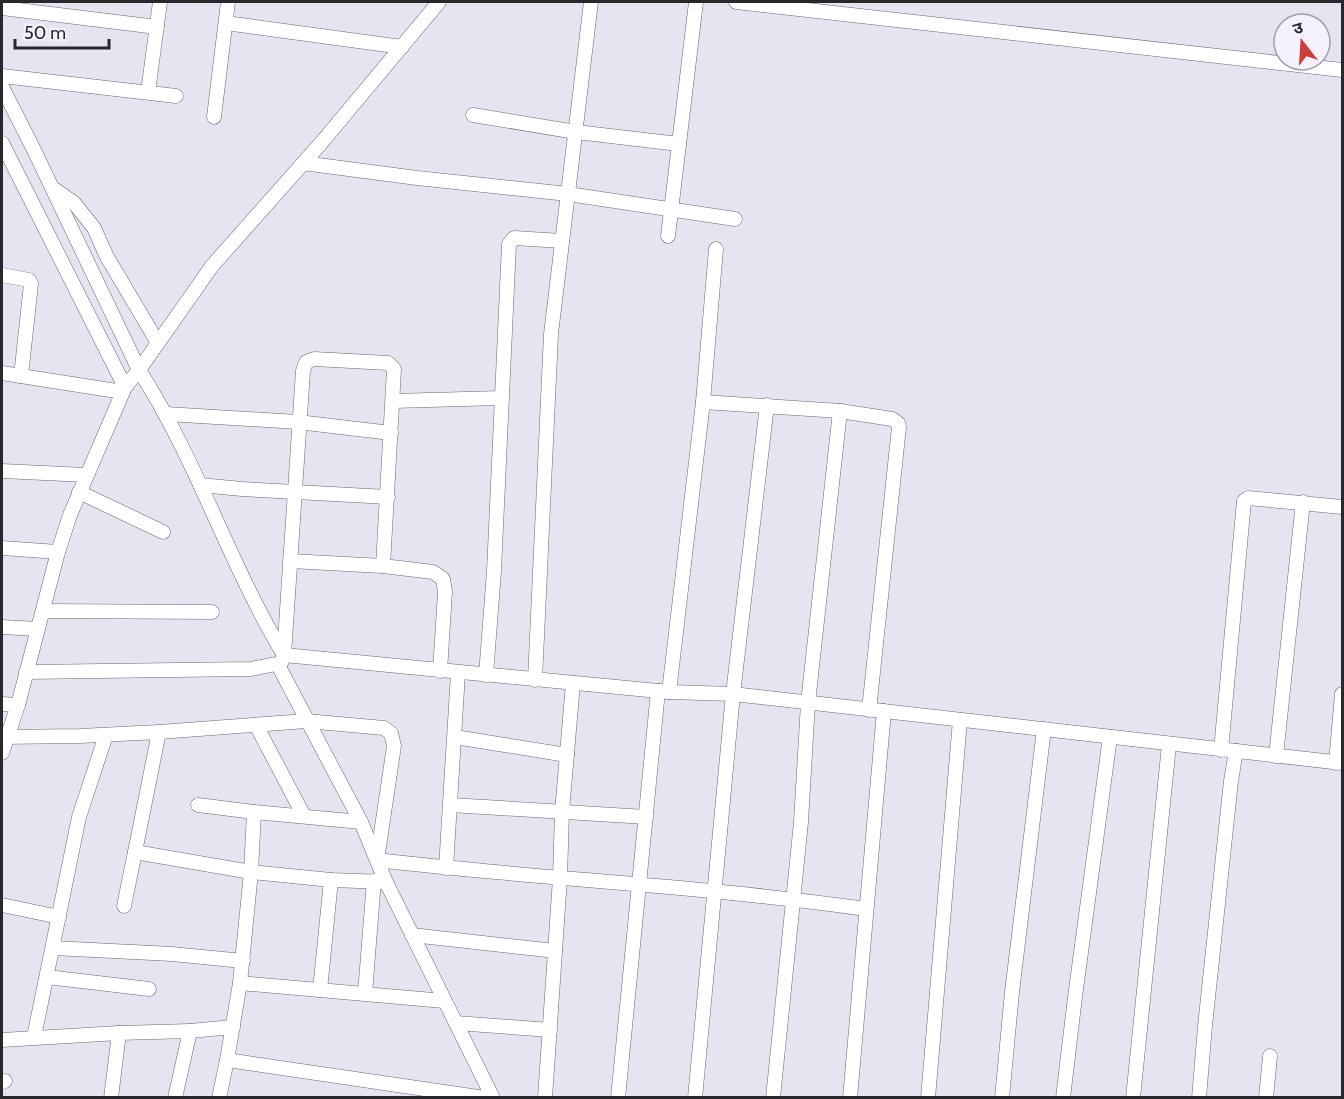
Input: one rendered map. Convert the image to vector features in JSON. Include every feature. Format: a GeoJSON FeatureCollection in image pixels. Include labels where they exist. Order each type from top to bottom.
{"type":"FeatureCollection","features":[{"type":"Feature","properties":{"kind":"street"},"geometry":{"type":"LineString","coordinates":[[148,92],[160,2]]}},
{"type":"Feature","properties":{"kind":"street"},"geometry":{"type":"LineString","coordinates":[[214,117],[228,2]]}},
{"type":"Feature","properties":{"kind":"street"},"geometry":{"type":"LineString","coordinates":[[2,753],[4,736],[18,705],[58,552],[79,492],[131,381],[212,266],[303,163],[439,2]]}},
{"type":"Feature","properties":{"kind":"street"},"geometry":{"type":"LineString","coordinates":[[535,680],[551,334],[591,2]]}},
{"type":"Feature","properties":{"kind":"street"},"geometry":{"type":"LineString","coordinates":[[668,236],[696,2]]}},
{"type":"Feature","properties":{"kind":"street"},"geometry":{"type":"LineString","coordinates":[[736,2],[786,4],[1342,70]]}},
{"type":"Feature","properties":{"kind":"street"},"geometry":{"type":"LineString","coordinates":[[2,8],[157,27]]}},
{"type":"Feature","properties":{"kind":"street"},"geometry":{"type":"LineString","coordinates":[[226,23],[402,46]]}},
{"type":"Feature","properties":{"kind":"street"},"geometry":{"type":"LineString","coordinates":[[2,76],[176,96]]}},
{"type":"Feature","properties":{"kind":"street"},"geometry":{"type":"LineString","coordinates":[[2,87],[52,188],[131,381]]}},
{"type":"Feature","properties":{"kind":"street"},"geometry":{"type":"LineString","coordinates":[[473,115],[576,132],[679,144]]}},
{"type":"Feature","properties":{"kind":"street"},"geometry":{"type":"LineString","coordinates":[[2,143],[131,381],[166,414],[255,602],[306,721],[361,822],[376,860],[380,882],[365,993]]}},
{"type":"Feature","properties":{"kind":"street"},"geometry":{"type":"LineString","coordinates":[[303,163],[568,194],[735,219]]}},
{"type":"Feature","properties":{"kind":"street"},"geometry":{"type":"LineString","coordinates":[[52,188],[74,203],[94,228],[107,257],[158,344]]}},
{"type":"Feature","properties":{"kind":"street"},"geometry":{"type":"LineString","coordinates":[[486,675],[494,571],[510,242],[514,238],[562,242]]}},
{"type":"Feature","properties":{"kind":"street"},"geometry":{"type":"LineString","coordinates":[[618,1098],[646,817],[703,402],[716,249]]}},
{"type":"Feature","properties":{"kind":"street"},"geometry":{"type":"LineString","coordinates":[[2,275],[23,278],[31,284],[21,376]]}},
{"type":"Feature","properties":{"kind":"street"},"geometry":{"type":"LineString","coordinates":[[281,660],[296,491],[298,422],[303,371],[306,362],[310,360],[391,364],[395,373],[383,567]]}},
{"type":"Feature","properties":{"kind":"street"},"geometry":{"type":"LineString","coordinates":[[2,373],[21,376],[131,381]]}},
{"type":"Feature","properties":{"kind":"street"},"geometry":{"type":"LineString","coordinates":[[393,401],[501,398]]}},
{"type":"Feature","properties":{"kind":"street"},"geometry":{"type":"LineString","coordinates":[[703,402],[840,411],[892,419],[898,423],[868,710]]}},
{"type":"Feature","properties":{"kind":"street"},"geometry":{"type":"LineString","coordinates":[[695,1098],[733,694],[766,405]]}},
{"type":"Feature","properties":{"kind":"street"},"geometry":{"type":"LineString","coordinates":[[773,1098],[801,822],[808,703],[840,411]]}},
{"type":"Feature","properties":{"kind":"street"},"geometry":{"type":"LineString","coordinates":[[166,414],[298,422],[391,433]]}},
{"type":"Feature","properties":{"kind":"street"},"geometry":{"type":"LineString","coordinates":[[2,471],[86,476]]}},
{"type":"Feature","properties":{"kind":"street"},"geometry":{"type":"LineString","coordinates":[[200,485],[388,497]]}},
{"type":"Feature","properties":{"kind":"street"},"geometry":{"type":"LineString","coordinates":[[79,492],[163,531]]}},
{"type":"Feature","properties":{"kind":"street"},"geometry":{"type":"LineString","coordinates":[[1221,750],[1244,501],[1248,498],[1342,507]]}},
{"type":"Feature","properties":{"kind":"street"},"geometry":{"type":"LineString","coordinates":[[1276,756],[1303,502]]}},
{"type":"Feature","properties":{"kind":"street"},"geometry":{"type":"LineString","coordinates":[[2,548],[58,552]]}},
{"type":"Feature","properties":{"kind":"street"},"geometry":{"type":"LineString","coordinates":[[290,561],[433,572],[443,579],[445,592],[440,671]]}},
{"type":"Feature","properties":{"kind":"street"},"geometry":{"type":"LineString","coordinates":[[43,610],[212,612]]}},
{"type":"Feature","properties":{"kind":"street"},"geometry":{"type":"LineString","coordinates":[[2,627],[38,629]]}},
{"type":"Feature","properties":{"kind":"street"},"geometry":{"type":"LineString","coordinates":[[26,672],[251,669],[281,660],[440,671],[664,692],[733,694],[1339,763],[1342,694]]}},
{"type":"Feature","properties":{"kind":"street"},"geometry":{"type":"LineString","coordinates":[[446,868],[458,673]]}},
{"type":"Feature","properties":{"kind":"street"},"geometry":{"type":"LineString","coordinates":[[545,1098],[560,878],[562,812],[573,683]]}},
{"type":"Feature","properties":{"kind":"street"},"geometry":{"type":"LineString","coordinates":[[2,704],[18,705]]}},
{"type":"Feature","properties":{"kind":"street"},"geometry":{"type":"LineString","coordinates":[[850,1098],[884,711]]}},
{"type":"Feature","properties":{"kind":"street"},"geometry":{"type":"LineString","coordinates":[[928,1098],[960,720]]}},
{"type":"Feature","properties":{"kind":"street"},"geometry":{"type":"LineString","coordinates":[[4,736],[106,735],[306,721],[388,729],[394,747],[376,860]]}},
{"type":"Feature","properties":{"kind":"street"},"geometry":{"type":"LineString","coordinates":[[256,725],[304,816]]}},
{"type":"Feature","properties":{"kind":"street"},"geometry":{"type":"LineString","coordinates":[[1002,1098],[1012,992],[1044,729]]}},
{"type":"Feature","properties":{"kind":"street"},"geometry":{"type":"LineString","coordinates":[[124,906],[159,732]]}},
{"type":"Feature","properties":{"kind":"street"},"geometry":{"type":"LineString","coordinates":[[34,1038],[79,817],[106,735]]}},
{"type":"Feature","properties":{"kind":"street"},"geometry":{"type":"LineString","coordinates":[[455,737],[567,755]]}},
{"type":"Feature","properties":{"kind":"street"},"geometry":{"type":"LineString","coordinates":[[1063,1098],[1110,737]]}},
{"type":"Feature","properties":{"kind":"street"},"geometry":{"type":"LineString","coordinates":[[1133,1098],[1169,745]]}},
{"type":"Feature","properties":{"kind":"street"},"geometry":{"type":"LineString","coordinates":[[1199,1098],[1207,1002],[1236,751]]}},
{"type":"Feature","properties":{"kind":"street"},"geometry":{"type":"LineString","coordinates":[[198,806],[361,822]]}},
{"type":"Feature","properties":{"kind":"street"},"geometry":{"type":"LineString","coordinates":[[451,806],[646,817]]}},
{"type":"Feature","properties":{"kind":"street"},"geometry":{"type":"LineString","coordinates":[[219,1098],[243,961],[254,812]]}},
{"type":"Feature","properties":{"kind":"street"},"geometry":{"type":"LineString","coordinates":[[135,852],[251,872],[380,882]]}},
{"type":"Feature","properties":{"kind":"street"},"geometry":{"type":"LineString","coordinates":[[376,860],[793,899],[866,909]]}},
{"type":"Feature","properties":{"kind":"street"},"geometry":{"type":"LineString","coordinates":[[320,990],[331,880]]}},
{"type":"Feature","properties":{"kind":"street"},"geometry":{"type":"LineString","coordinates":[[380,882],[412,935],[493,1098]]}},
{"type":"Feature","properties":{"kind":"street"},"geometry":{"type":"LineString","coordinates":[[2,905],[58,917]]}},
{"type":"Feature","properties":{"kind":"street"},"geometry":{"type":"LineString","coordinates":[[412,935],[555,951]]}},
{"type":"Feature","properties":{"kind":"street"},"geometry":{"type":"LineString","coordinates":[[53,948],[172,954],[243,961]]}},
{"type":"Feature","properties":{"kind":"street"},"geometry":{"type":"LineString","coordinates":[[47,977],[149,989]]}},
{"type":"Feature","properties":{"kind":"street"},"geometry":{"type":"LineString","coordinates":[[240,983],[444,1001]]}},
{"type":"Feature","properties":{"kind":"street"},"geometry":{"type":"LineString","coordinates":[[456,1023],[550,1030]]}},
{"type":"Feature","properties":{"kind":"street"},"geometry":{"type":"LineString","coordinates":[[2,1040],[233,1027]]}},
{"type":"Feature","properties":{"kind":"street"},"geometry":{"type":"LineString","coordinates":[[175,1098],[190,1031]]}},
{"type":"Feature","properties":{"kind":"street"},"geometry":{"type":"LineString","coordinates":[[111,1098],[119,1033]]}},
{"type":"Feature","properties":{"kind":"street"},"geometry":{"type":"LineString","coordinates":[[1266,1098],[1270,1056]]}},
{"type":"Feature","properties":{"kind":"street"},"geometry":{"type":"LineString","coordinates":[[227,1060],[485,1098]]}},
{"type":"Feature","properties":{"kind":"street"},"geometry":{"type":"LineString","coordinates":[[383,1098],[385,1083]]}}]}
